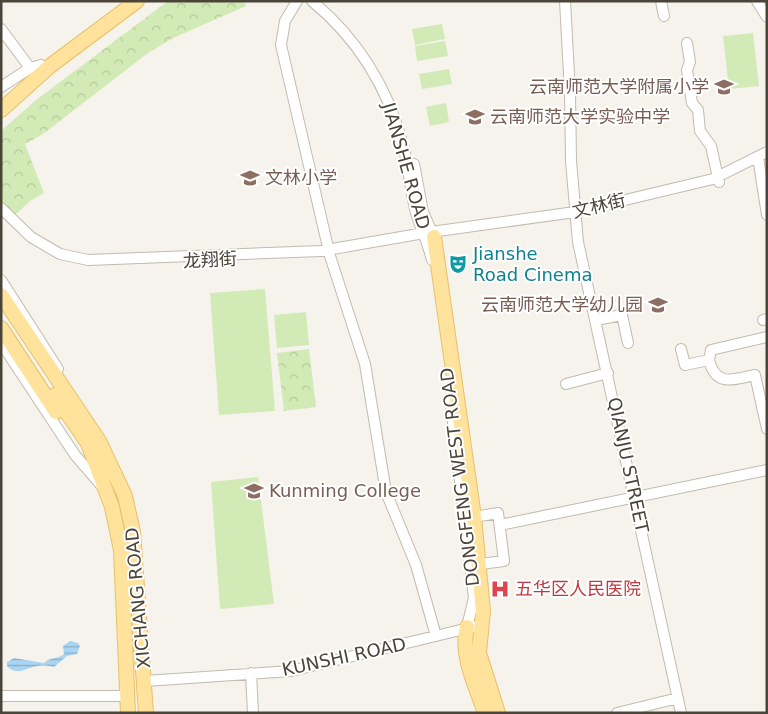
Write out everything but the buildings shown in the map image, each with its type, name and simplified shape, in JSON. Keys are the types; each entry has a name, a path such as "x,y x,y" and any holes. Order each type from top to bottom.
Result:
{"main road":[{"path":"1,110 10,95 35,67 124,1"},
{"path":"10,95 137,1"},
{"name":"DONGFENG WEST ROAD","path":"429,235 483,611 464,639 466,656 485,713"},
{"name":"XICHANG ROAD","path":"1,295 99,441 126,496 133,532 146,681 146,713"},
{"name":"XICHANG ROAD","path":"1,312 89,446 120,486"},
{"name":"XICHANG ROAD","path":"1,328 106,491"},
{"name":"XICHANG ROAD","path":"89,446 114,515 122,550 128,713"},
{"name":"DONGFENG WEST ROAD","path":"474,626 479,653 498,713"}],"street":[{"path":"297,1 285,20 281,45 330,253 365,364 386,492 416,565 436,636"},
{"name":"JIANSHE ROAD","path":"312,1 328,14 356,45 376,76 394,112 404,146 416,213 429,235"},
{"name":"JIANSHE ROAD","path":"323,1 361,41 382,73 400,110 410,144 429,235"},
{"name":"QIANJU STREET","path":"565,1 575,215 578,242 681,713"},
{"path":"662,1 664,16"},
{"path":"757,1 767,17"},
{"path":"1,29 35,67 1,87"},
{"path":"687,43 690,62 687,70 692,103 698,110 700,131 711,146 718,179"},
{"path":"763,157 767,215"},
{"name":"文林街","path":"429,235 575,215 718,179 763,157"},
{"name":"龙翔街","path":"1,208 31,237 60,254 88,260 330,253"},
{"name":"龙翔街","path":"1,216 28,241 60,260 89,265 330,253 429,235"},
{"path":"1,280 104,438 120,486"},
{"path":"596,320 622,314 628,343"},
{"path":"767,337 711,350 709,360 715,375 720,379 727,380 755,375 767,429"},
{"path":"1,342 75,454 106,491"},
{"path":"681,349 684,365 709,360"},
{"path":"566,384 608,374"},
{"path":"500,525 767,470"},
{"path":"470,517 498,513 504,560 475,564"},
{"name":"KUNSHI ROAD","path":"146,681 292,671 474,626"},
{"path":"251,673 253,713"},
{"path":"1,696 128,696"},
{"path":"617,713 678,698"}],"green space":[{"path":"168,1 244,1 246,6 173,38 148,53 43,134 25,144 44,193 30,201 13,217 1,205 1,131 36,100"},
{"path":"442,24 445,39 415,45 412,29"},
{"path":"753,33 759,86 729,89 723,36"},
{"path":"445,41 448,56 417,61 415,46"},
{"path":"449,69 452,84 422,89 419,74"},
{"path":"446,103 449,122 430,126 426,107"},
{"path":"265,289 275,411 219,415 210,293"},
{"path":"306,312 309,345 277,348 274,315"},
{"path":"309,349 316,407 284,411 277,353"},
{"path":"258,477 274,604 220,609 211,482"}],"water":[{"path":"70,641 78,643 80,646 77,654 67,656 54,667 40,666 15,671 7,666 7,662 14,658 44,663 64,654 63,646"}],"place":[{"name":"云南师范大学附属小学","path":"724,87"},
{"name":"云南师范大学实验中学","path":"475,117"},
{"name":"文林小学","path":"250,178"},
{"name":"Jianshe Road Cinema","path":"458,264"},
{"name":"云南师范大学幼儿园","path":"658,305"},
{"name":"Kunming College","path":"254,491"},
{"name":"五华区人民医院","path":"500,589"}]}
